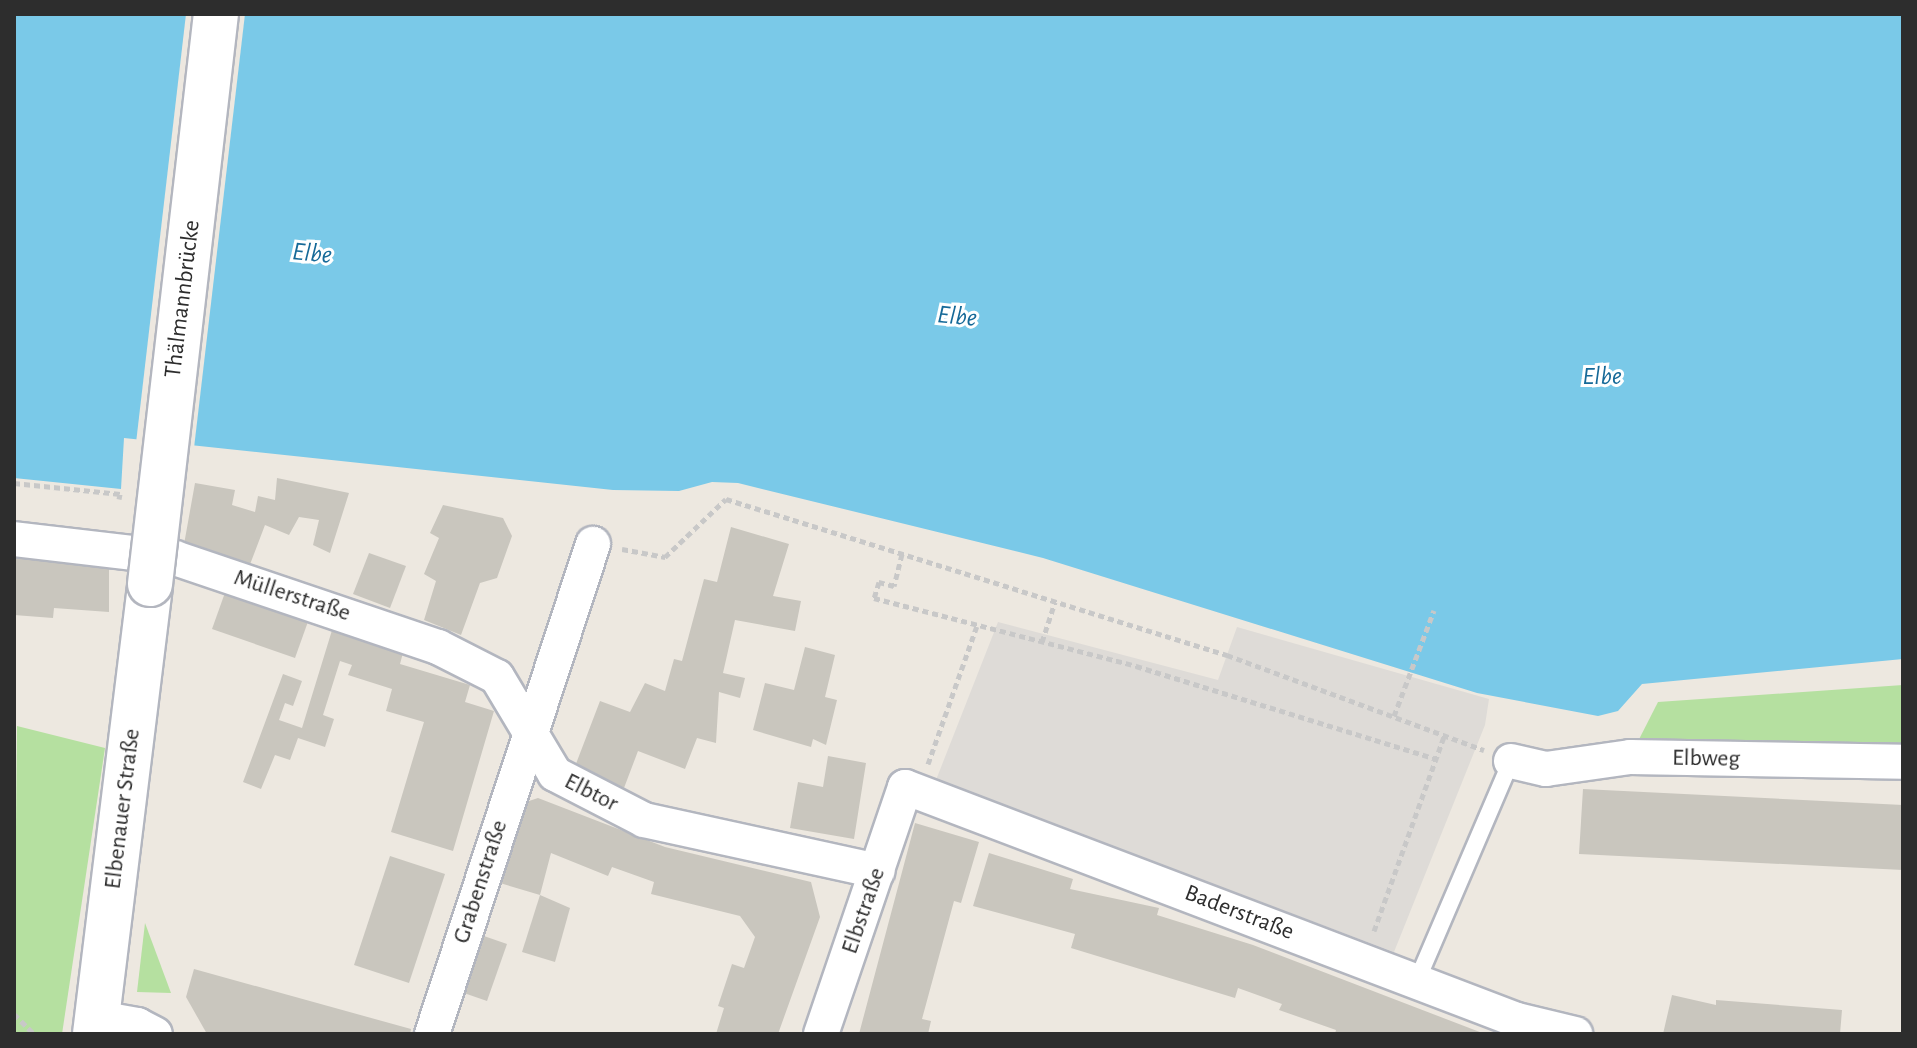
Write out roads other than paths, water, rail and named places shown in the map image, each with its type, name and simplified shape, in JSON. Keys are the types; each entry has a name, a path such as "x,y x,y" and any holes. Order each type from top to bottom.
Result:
{"street":[{"name":"Thälmannbrücke","path":"150,584 216,14"},
{"name":"Müllerstraße","path":"14,539 175,558 438,647 497,677 531,731"},
{"path":"531,731 593,544"},
{"name":"Elbenauer Straße","path":"97,1026 150,584"},
{"name":"Elbtor","path":"531,731 555,774 644,820 878,871"},
{"name":"Grabenstraße","path":"432,1034 531,731"},
{"name":"Elbweg","path":"1511,761 1546,769 1630,757 1903,762"},
{"name":"Baderstraße","path":"912,789 1364,962 1514,1027 1575,1034"},
{"name":"Elbstraße","path":"821,1034 878,871 912,789"},
{"path":"97,1026 137,1025 155,1034"}],"lane":[{"path":"1416,983 1511,761"}],"water":[{"name":"Elbe","path":"14,14 1903,14 1903,659 1642,684 1618,711 1598,716 1477,693 1043,558 738,483 712,482 679,491 613,490 124,438 121,489 14,478"}]}
